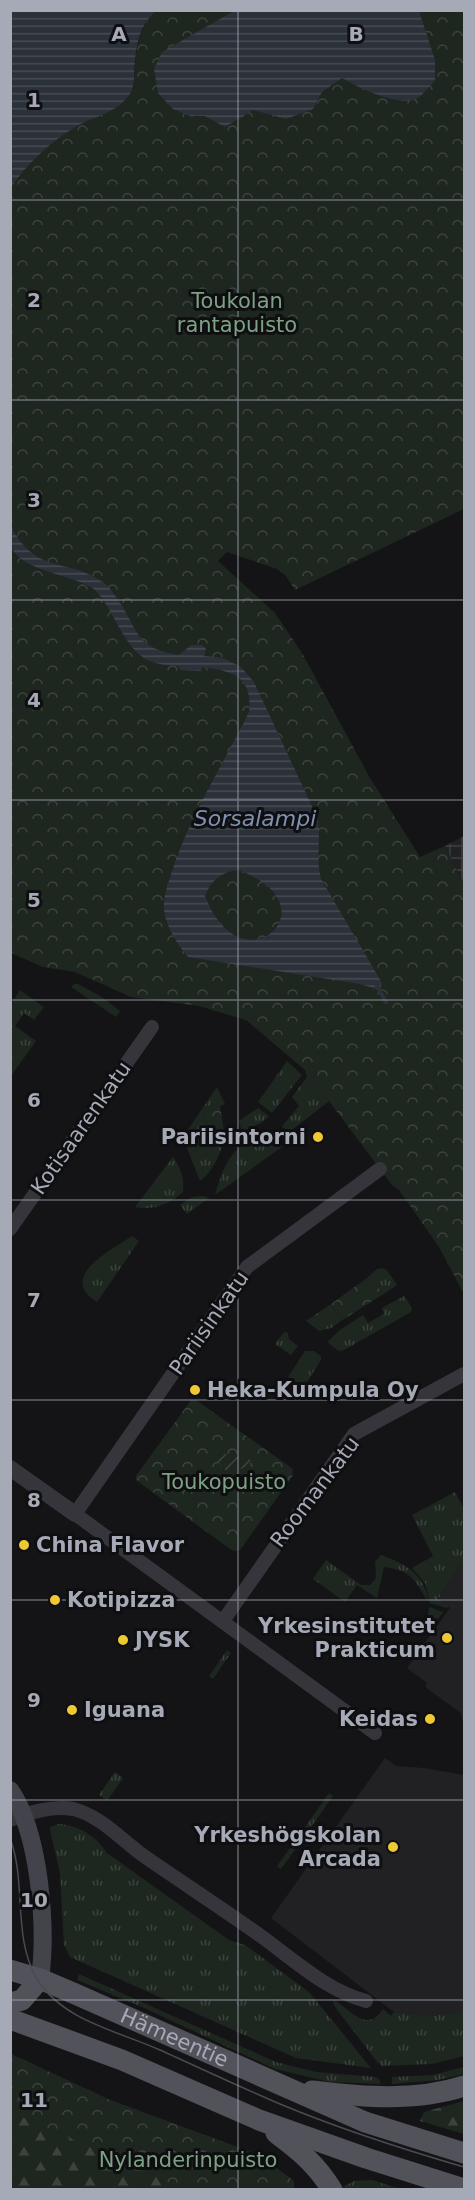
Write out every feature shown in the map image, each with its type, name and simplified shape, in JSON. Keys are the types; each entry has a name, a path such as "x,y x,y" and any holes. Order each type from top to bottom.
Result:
{"main road":[{"path":"10,1790 39,1884 44,1955 40,1979 22,2000 10,2004 20,2017 32,2026"},
{"name":"Hämeentie","path":"10,1970 40,1979 365,2122 465,2153"},
{"name":"Hämeentie","path":"10,2019 122,2060 259,2120 366,2158 465,2189"},
{"path":"291,2088 345,2095 387,2097 428,2094 465,2086"},
{"path":"259,2120 306,2155 321,2172 332,2190"}],"street":[{"name":"Kotisaarenkatu","path":"10,1229 152,1027"},
{"name":"Pariisinkatu","path":"75,1514 247,1267 380,1169"},
{"name":"Roomankatu","path":"223,1622 354,1434 465,1374"},
{"path":"10,1468 375,1733"},
{"path":"17,1818 57,1808 82,1812 114,1832 140,1853 257,1933 336,1991 366,2001"}],"shaded area":[{"path":"464,836 464,884 445,846"},
{"name":"Yrkesinstitutet Prakticum","path":"464,1560 464,1729 461,1713 425,1687 427,1683 407,1668 450,1608 438,1599"},
{"name":"Yrkeshögskolan Arcada","path":"385,1758 396,1766 464,1775 464,2011 433,2016 394,2012 271,1918"}],"green space":[{"name":"Toukolan rantapuisto","path":"156,11 464,11 464,509 295,590 286,576 277,569 227,552 218,561 275,613 302,653 370,778 420,857 445,846 464,885 464,1294 439,1247 399,1190 392,1185 329,1101 307,1077 305,1070 246,1020 199,1006 131,997 75,972 43,967 11,953 10,187 32,161 56,139 101,114 133,89 137,47 144,28"},
{"path":"74,984 102,997 120,1011 116,1017 71,987"},
{"path":"20,990 44,1007 34,1020 24,1013 15,1026 36,1041 11,1076 11,1004"},
{"path":"287,1061 302,1075 272,1113 258,1102"},
{"path":"307,1077 329,1101 288,1133 282,1126 299,1106 292,1097"},
{"path":"217,1087 225,1104 204,1113 206,1123 197,1135 181,1140"},
{"path":"220,1106 225,1137 189,1153 184,1139 196,1135 195,1127 206,1123 204,1113"},
{"path":"258,1108 269,1116 261,1123 242,1132 239,1121"},
{"path":"266,1134 277,1138 283,1146 215,1195 231,1156 245,1143"},
{"path":"225,1137 216,1161 200,1181 189,1153"},
{"path":"173,1157 181,1173 183,1192 161,1206 135,1207"},
{"path":"192,1197 209,1198 187,1214 180,1205"},
{"path":"132,1236 139,1241 97,1302 86,1293 82,1283 85,1274 91,1265"},
{"path":"377,1269 387,1270 397,1285 382,1295 378,1287 367,1278"},
{"path":"367,1278 378,1287 382,1295 341,1321 331,1304"},
{"path":"404,1296 412,1308 411,1312 344,1350 339,1351 327,1342 340,1330 363,1315 368,1323 384,1314 382,1308"},
{"path":"331,1304 341,1321 331,1328 319,1331 306,1321"},
{"path":"284,1332 288,1333 289,1339 298,1346 291,1355 275,1344"},
{"path":"305,1351 314,1351 321,1356 321,1360 304,1387 288,1377"},
{"name":"Toukopuisto","path":"191,1400 196,1400 293,1469 292,1477 240,1550 230,1549 136,1480 136,1476"},
{"path":"214,1452 250,1459 250,1468 225,1470 212,1455"},
{"path":"246,1475 247,1480 225,1497 221,1484"},
{"path":"455,1492 464,1509 464,1560 438,1599 448,1606 447,1608 430,1603 425,1583 412,1568 433,1556 412,1515"},
{"path":"381,1555 412,1571 423,1584 429,1602 412,1578 402,1571 384,1567 377,1598 357,1585 345,1602 313,1579 326,1560 361,1585 370,1585 376,1578 375,1562"},
{"path":"429,1607 443,1612 428,1633 426,1632"},
{"path":"227,1650 231,1653 213,1679 209,1676"},
{"path":"115,1772 123,1778 107,1801 99,1795"},
{"path":"329,1793 333,1796 309,1830 305,1827"},
{"path":"59,1824 87,1833 107,1853 229,1940 245,1945 309,1992 371,2068 296,2058 70,1957 64,1945 60,1873 50,1830 50,1827"},
{"path":"301,1833 305,1836 281,1869 277,1866"},
{"path":"79,1974 276,2062 316,2072 376,2077 380,2080 380,2084 330,2082 275,2069 142,2007 77,1980"},
{"path":"334,2000 365,2020 371,2020 383,2009 391,2016 394,2012 433,2016 464,2011 464,2056 432,2064 382,2066 338,2011 333,2003"},
{"name":"Nylanderinpuisto","path":"11,2054 110,2100 259,2155 294,2181 294,2190 11,2190"},
{"name":"Nylanderinpuisto","path":"11,2054 110,2100 259,2155 294,2181 294,2189 183,2189 11,2112"},
{"path":"464,2067 464,2074 438,2080 392,2084 392,2077 433,2075"},
{"path":"464,2101 464,2134 420,2121 424,2112"},
{"path":"372,2180 400,2189 341,2188 354,2181"}],"water":[{"path":"11,10 156,11 141,32 133,85 126,99 120,105 74,128 56,140 32,162 11,187"},
{"path":"234,11 419,11 435,60 435,81 418,98 391,99 342,78 322,92 313,109 286,119 253,110 225,127 205,116 190,116 173,109 158,93 154,69 162,52"},
{"name":"Sorsalampi","path":"10,524 20,541 30,552 41,559 90,575 106,584 145,642 164,652 179,655 191,645 202,645 206,648 204,656 223,658 241,667 254,682 317,817 321,879 382,983 380,990 360,984 188,957 176,941 167,923 164,901 186,834 249,712 248,690 238,678 223,671 202,667 201,671 181,670 178,666 157,663 141,656 127,640 97,592 78,581 36,567 15,553 10,543","holes":["238,870 266,885 280,902 281,919 272,932 257,939 239,937 221,924 205,896 210,885 217,878 232,871"]}],"waterway":[{"path":"377,986 386,1002"}],"tram line":[{"path":"10,1838 18,1873 22,1928 29,1963 37,1979 61,2005 92,2023 160,2050 303,2113 371,2138 464,2167"}],"place":[{"name":"Pariisintorni","path":"318,1137"},
{"name":"Heka-Kumpula Oy","path":"195,1390"},
{"name":"China Flavor","path":"24,1545"},
{"name":"Kotipizza","path":"55,1600"},
{"name":"Yrkesinstitutet Prakticum","path":"447,1638"},
{"name":"JYSK","path":"123,1640"},
{"name":"Iguana","path":"72,1710"},
{"name":"Keidas","path":"430,1719"},
{"name":"Yrkeshögskolan Arcada","path":"393,1847"}]}
